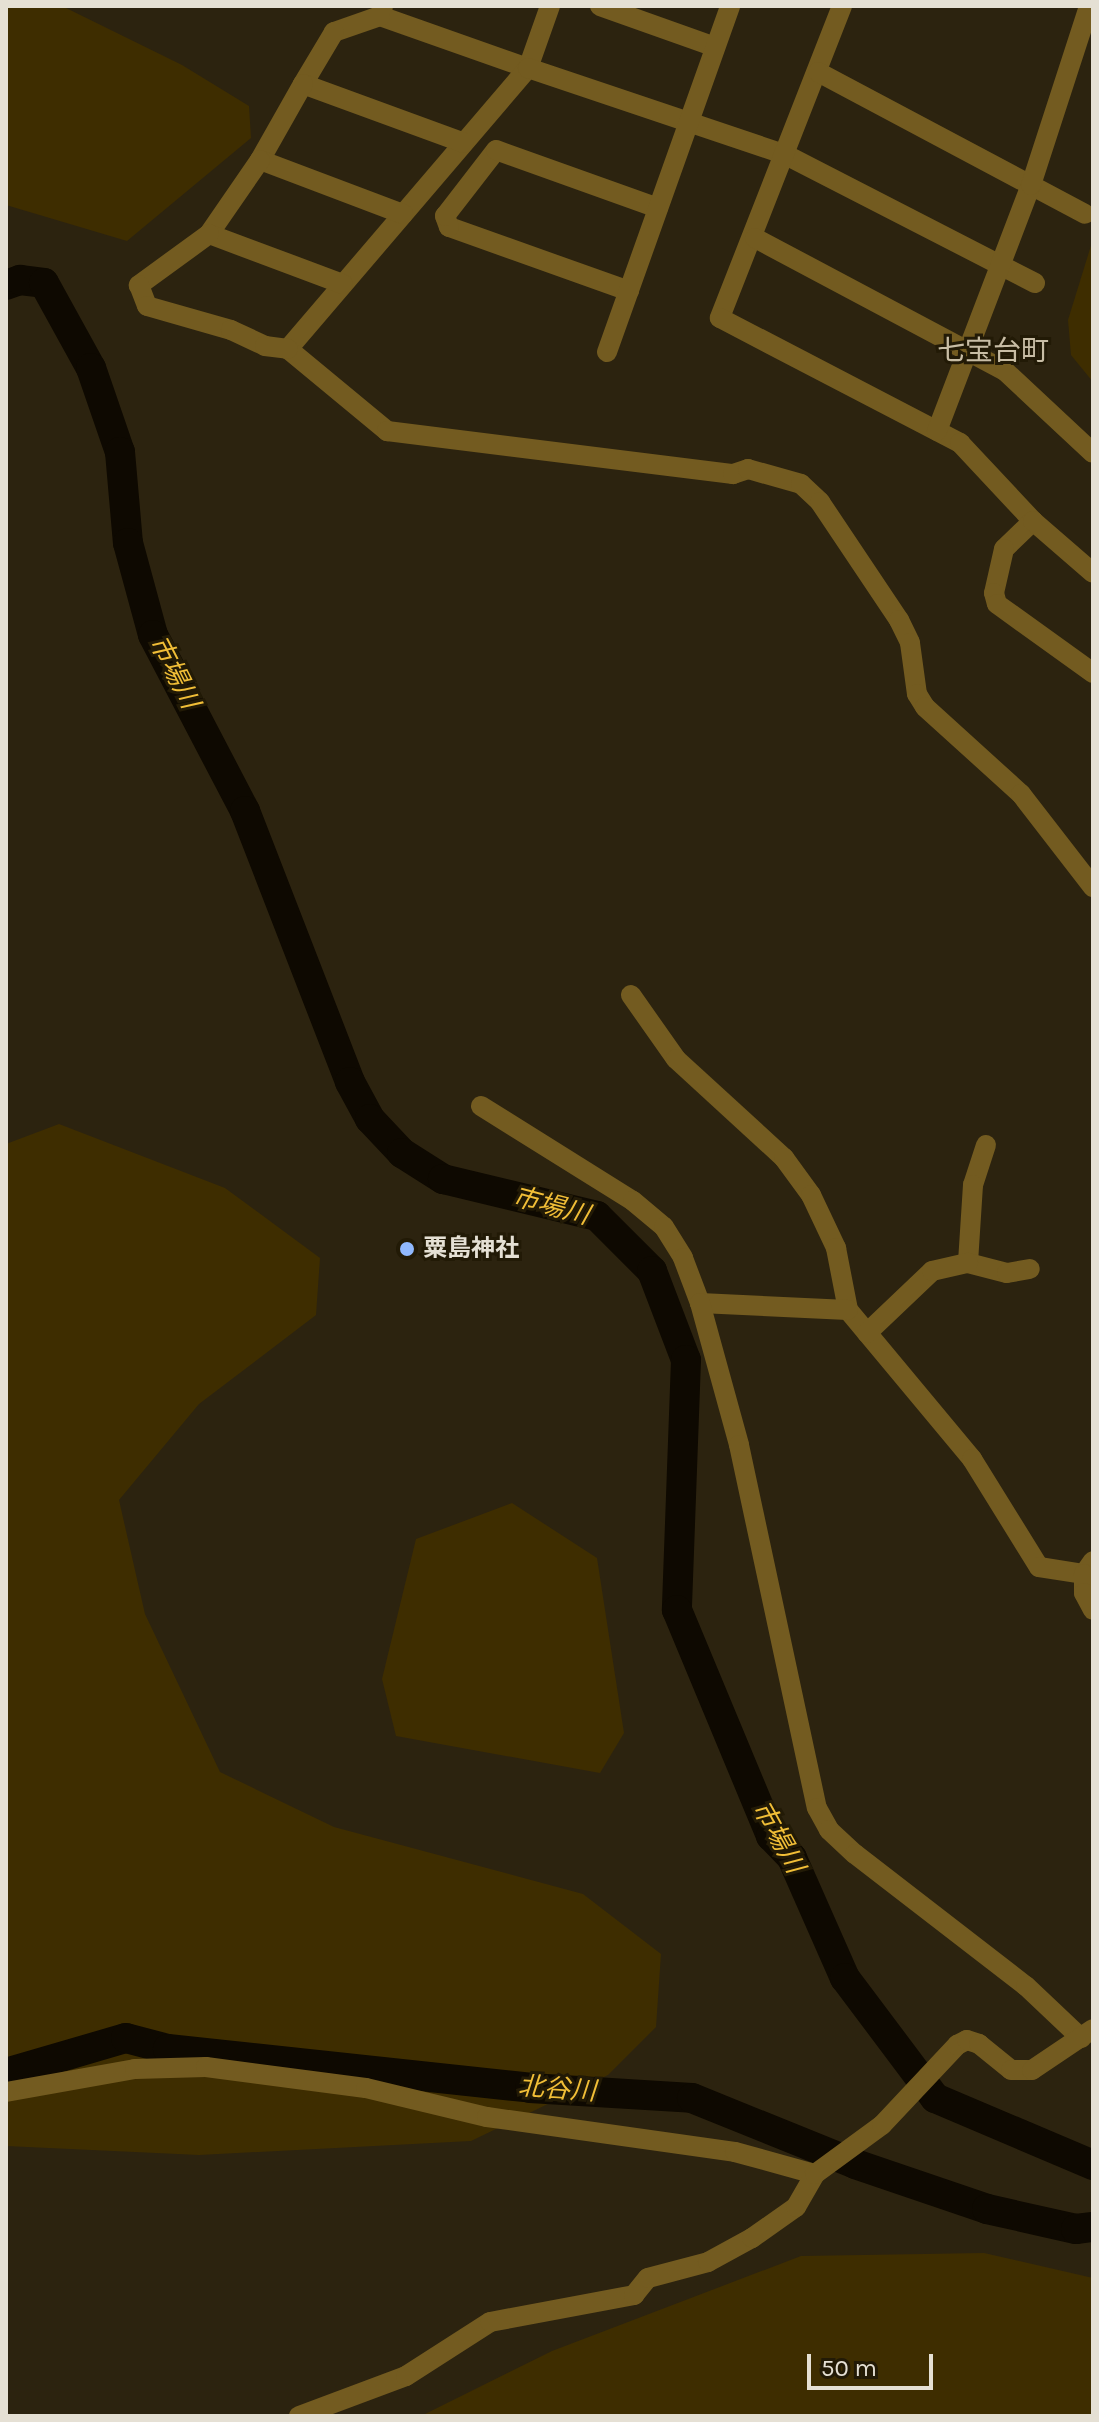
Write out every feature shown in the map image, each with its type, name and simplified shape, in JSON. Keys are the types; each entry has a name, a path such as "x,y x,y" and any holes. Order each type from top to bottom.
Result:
{"street":[{"path":"288,349 528,68 550,6"},
{"path":"600,6 715,47"},
{"path":"607,352 730,6"},
{"path":"842,6 755,238 720,318 960,443 1033,521 1093,573"},
{"path":"937,431 1031,185 1089,6"},
{"path":"1035,283 786,155 528,68 381,11 334,32 260,160 209,234 139,285 147,306 231,330 265,346 288,349 387,431 733,474 748,469 801,484 820,502 899,620 910,643 917,694 925,707 1021,794 1093,887"},
{"path":"818,72 1085,214"},
{"path":"303,84 464,143"},
{"path":"629,291 449,227 445,216 496,150 658,208"},
{"path":"260,160 403,214"},
{"path":"209,234 343,284"},
{"path":"755,238 1005,371 1093,453"},
{"path":"1033,521 1004,549 994,593 997,604 1093,673"},
{"path":"631,995 676,1059 784,1158 811,1195 836,1248 848,1310 972,1459 1039,1567 1089,1568 1084,1593 1093,1610"},
{"path":"299,2416 406,2376 490,2322 545,2308 600,2305 634,2295 648,2278 708,2262 796,2207 818,2172 912,2094 957,2045 967,2040 979,2044 1011,2070 1032,2070 1087,2033 855,1854 829,1830 817,1808 739,1445 700,1303 683,1258 664,1227 633,1201 481,1106"},
{"path":"968,1263 973,1185 986,1145"},
{"path":"867,1333 932,1271 968,1263 1007,1273 1030,1269"},
{"path":"700,1303 848,1310"},
{"path":"6,2092 135,2069 206,2067 366,2088 487,2117 735,2152 818,2172"}],"shaded area":[{"path":"6,6 62,6 182,65 249,106 251,138 127,241 6,205"},
{"path":"1093,239 1093,382 1071,355 1068,320"},
{"path":"59,1124 225,1188 320,1258 316,1315 199,1404 119,1500 145,1614 220,1772 334,1827 583,1894 661,1954 656,2027 608,2075 471,2141 199,2155 6,2146 6,1144"},
{"path":"512,1503 597,1558 624,1733 600,1773 396,1736 382,1679 416,1539"},
{"path":"984,2253 1093,2278 1093,2416 421,2416 552,2351 801,2256"}],"waterway":[{"name":"市場川","path":"6,285 20,280 44,283 91,368 120,452 128,543 153,635 245,811 350,1082 370,1119 402,1153 443,1179 597,1216 652,1271 686,1360 677,1610 771,1836 792,1858 845,1978 935,2098 1093,2165"},
{"name":"北谷川","path":"6,2073 126,2038 168,2049 530,2088 692,2098 855,2164 987,2209 1076,2229 1093,2227"}],"place":[{"name":"粟島神社","path":"407,1249"}],"district":[{"name":"七宝台町","path":"993,351"}]}
